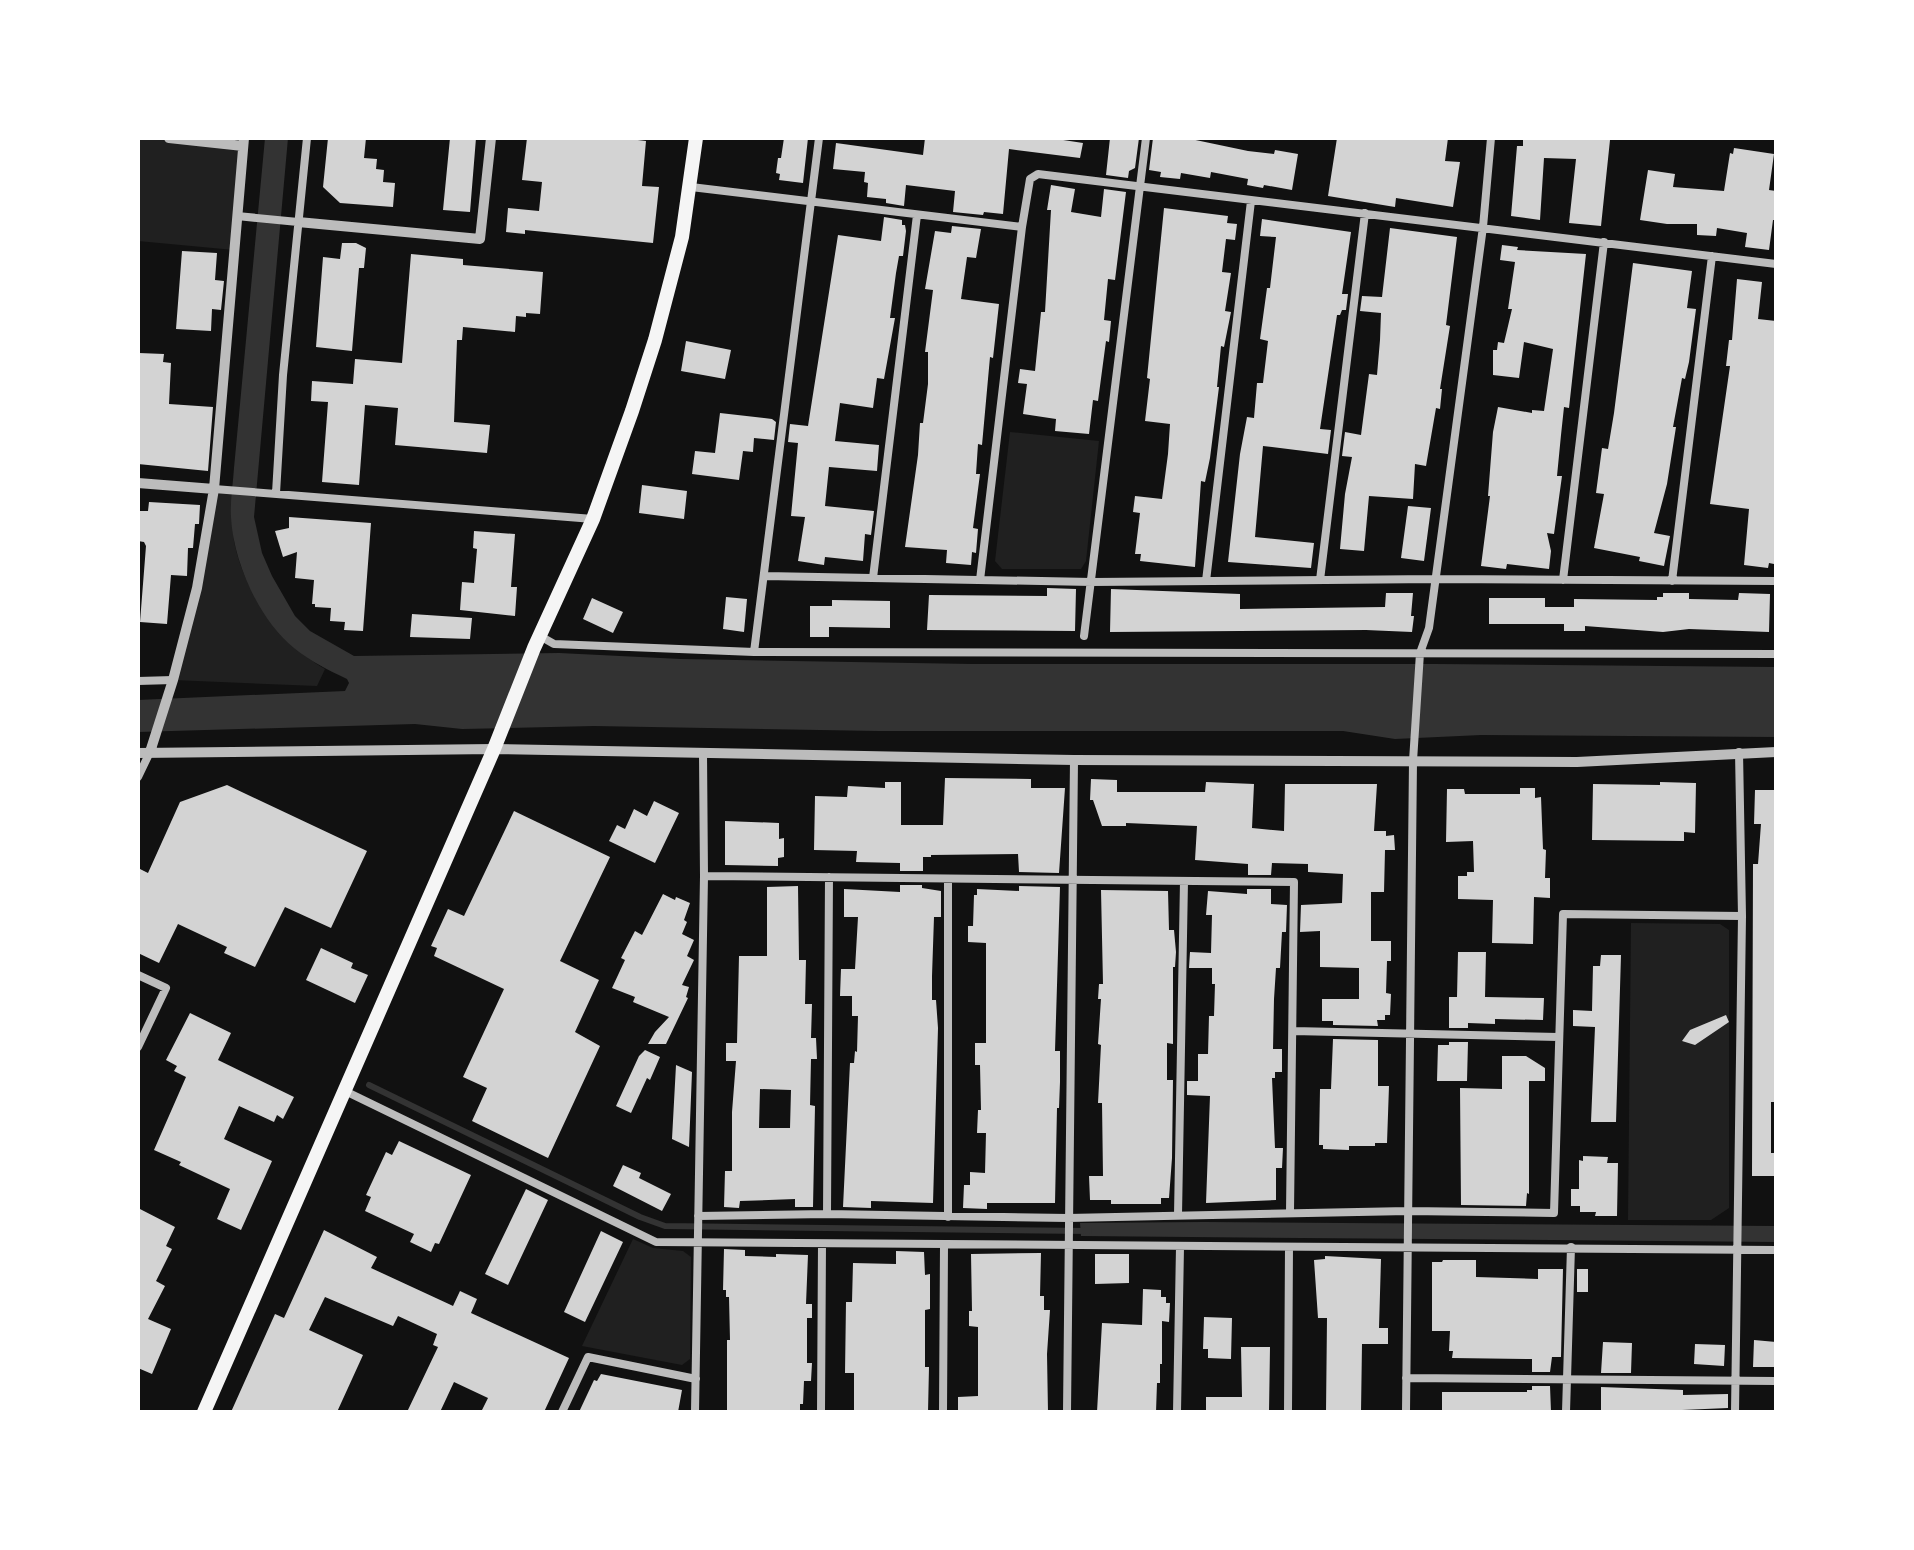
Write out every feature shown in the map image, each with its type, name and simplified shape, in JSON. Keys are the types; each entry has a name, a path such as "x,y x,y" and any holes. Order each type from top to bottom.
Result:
{"highway":[{"path":"204,1412 593,519 655,340 682,237 696,138"}],"street":[{"path":"138,777 150,752 173,680 197,588 214,489 244,142 169,138"},
{"path":"276,493 283,375 307,138"},
{"path":"237,216 480,239 491,138"},
{"path":"754,652 819,138"},
{"path":"1084,636 1146,138"},
{"path":"1406,1412 1413,761 1420,653 1429,628 1436,579 1483,227 1491,138"},
{"path":"980,580 1022,227 1030,179 1038,174 1776,264"},
{"path":"691,187 1022,227"},
{"path":"1206,581 1251,201"},
{"path":"1320,580 1365,213"},
{"path":"873,578 917,215"},
{"path":"1563,580 1604,242"},
{"path":"1672,581 1712,256"},
{"path":"138,483 593,519"},
{"path":"765,576 1092,582 1436,579 1776,581"},
{"path":"537,642 754,652 1776,654"},
{"path":"138,681 173,680"},
{"path":"138,753 494,749 1074,760 1577,762 1776,752"},
{"path":"1735,1412 1742,916 1739,752"},
{"path":"695,1412 704,876 703,753"},
{"path":"1067,1412 1074,760"},
{"path":"704,876 1294,882 1290,1212"},
{"path":"827,1214 829,877"},
{"path":"948,879 948,1217"},
{"path":"1178,1215 1184,881"},
{"path":"698,1216 827,1214 1068,1218 1290,1212 1554,1213 1563,914 1742,916"},
{"path":"138,975 166,988 138,1047"},
{"path":"1293,1031 1558,1037"},
{"path":"345,1091 656,1242 1776,1250"},
{"path":"821,1412 822,1244"},
{"path":"943,1412 944,1246"},
{"path":"1177,1412 1180,1247"},
{"path":"1288,1412 1289,1247"},
{"path":"1566,1412 1571,1247"},
{"path":"562,1412 588,1357 696,1379"},
{"path":"1406,1378 1776,1381"}],"shaded area":[{"path":"138,138 243,146 234,250 138,241"},
{"path":"265,138 288,138 254,517 262,553 295,616 310,631 354,656 559,653 681,659 972,664 1776,667 1776,737 1481,735 1395,739 1343,731 878,731 594,726 462,729 415,724 138,732 138,700 345,691 349,683 300,653 270,622 250,588 233,534 231,499"},
{"path":"1010,432 1099,441 1086,561 1081,569 1002,569 995,561"},
{"path":"214,489 233,490 234,539 248,583 280,632 325,669 317,686 173,680"},
{"path":"1631,923 1720,924 1729,930 1729,1208 1711,1220 1628,1220"},
{"path":"1080,1223 1776,1226 1776,1242 1081,1236"},
{"path":"633,1239 653,1248 683,1251 691,1257 690,1359 682,1365 582,1346"}],"building":[{"path":"328,138 366,138 364,158 377,159 376,169 384,170 383,182 395,183 393,207 340,203 323,187"},
{"path":"450,138 476,138 470,212 443,210"},
{"path":"527,138 646,141 642,186 659,187 653,243 525,230 525,234 506,232 508,208 539,211 542,182 522,180"},
{"path":"784,138 808,138 803,183 779,180 780,174 776,173"},
{"path":"925,138 1050,138 1083,143 1080,158 1009,149 1003,214 953,212 955,191 906,185 904,206 886,203 886,199 867,197 865,172 833,169 836,143 923,155"},
{"path":"1110,138 1139,138 1135,168 1129,171 1128,178 1106,175"},
{"path":"1153,138 1186,138 1248,151 1274,154 1275,150 1298,154 1292,190 1247,185 1248,179 1211,172 1210,178 1181,173 1180,179 1160,177 1161,172 1149,170"},
{"path":"1337,138 1448,138 1445,161 1460,162 1453,207 1396,198 1395,207 1328,196"},
{"path":"1523,138 1610,140 1601,226 1569,223 1576,159 1544,158 1540,220 1511,216 1517,146 1523,146"},
{"path":"1734,148 1774,154 1769,190 1776,191 1776,220 1773,220 1769,250 1745,247 1747,233 1717,228 1716,236 1697,235 1697,224 1640,220 1648,170 1675,174 1673,187 1724,191 1730,153 1733,154"},
{"path":"1051,185 1075,189 1071,212 1101,217 1104,189 1126,192 1115,280 1108,279 1104,320 1111,321 1109,342 1106,341 1098,401 1093,400 1089,434 1055,431 1056,419 1023,414 1027,384 1018,383 1020,369 1035,371 1041,312 1045,312 1051,210 1047,210"},
{"path":"1164,208 1228,216 1227,223 1237,224 1235,240 1226,239 1222,272 1231,273 1225,311 1231,312 1224,347 1221,346 1210,458 1205,482 1201,481 1195,567 1140,561 1141,554 1135,554 1140,513 1133,512 1135,496 1162,499 1168,454 1170,424 1145,421"},
{"path":"884,217 902,220 906,231 903,256 899,256 896,273 890,318 895,318 884,379 877,378 873,408 840,403 835,441 879,445 877,471 829,467 825,506 874,511 871,535 865,534 863,561 825,557 824,565 798,561 805,517 791,516 798,443 788,442 790,424 808,426 838,235 881,241"},
{"path":"1262,219 1351,232 1342,294 1348,294 1346,310 1337,315 1320,429 1331,430 1328,454 1263,446 1255,537 1314,543 1311,568 1228,562 1240,454 1247,417 1254,418 1257,383 1263,383 1268,341 1260,339 1276,237 1260,236"},
{"path":"952,226 981,229 976,258 967,257 961,299 999,304 993,358 990,357 982,445 978,444 976,474 980,474 973,528 978,529 976,553 972,552 971,565 946,563 947,550 905,547 920,423 923,423 928,384 928,352 925,352 933,290 925,289 935,231 951,233"},
{"path":"1390,228 1457,237 1440,409 1436,408 1426,466 1415,464 1413,499 1369,496 1364,551 1340,549 1352,457 1342,456 1345,432 1361,435 1369,374 1377,375 1381,313 1360,311 1362,296 1382,297"},
{"path":"342,243 356,243 366,248 364,268 359,268 352,351 316,347 323,257 340,259"},
{"path":"1502,245 1518,247 1517,250 1586,254 1569,408 1564,407 1557,476 1562,476 1554,534 1547,533 1551,551 1549,569 1507,564 1506,569 1481,566 1498,407 1532,413 1532,410 1544,411 1553,349 1524,342 1519,378 1493,375 1493,350 1497,350 1498,342 1504,343 1512,309 1508,309 1515,262 1500,260"},
{"path":"182,251 217,253 215,280 224,281 221,310 212,309 211,331 176,329"},
{"path":"411,254 463,259 463,265 543,272 540,314 516,316 515,332 463,327 462,340 457,340 454,422 490,425 487,453 395,445 398,408 365,405 359,485 322,482 328,402 311,401 312,381 353,384 355,359 402,363"},
{"path":"1633,263 1692,271 1687,308 1696,309 1689,362 1685,379 1682,378 1673,427 1676,427 1667,484 1654,533 1670,536 1664,566 1639,561 1640,557 1594,548 1604,494 1596,493 1602,448 1608,449"},
{"path":"1737,279 1762,282 1758,319 1776,321 1776,549 1774,564 1769,563 1768,568 1744,565 1749,509 1710,504 1730,366 1726,366 1729,340 1732,340"},
{"path":"686,341 731,350 725,379 681,371"},
{"path":"139,353 164,354 163,362 171,363 169,404 213,407 208,471 138,464"},
{"path":"720,413 776,422 774,440 754,438 753,452 743,451 739,480 692,474 695,451 715,453"},
{"path":"642,485 687,491 684,519 639,513"},
{"path":"149,502 200,505 193,548 188,548 187,576 171,575 167,624 140,622 146,546 138,541 138,511 148,511"},
{"path":"1408,506 1431,508 1424,561 1401,558"},
{"path":"289,517 371,523 363,631 344,630 345,622 330,621 331,608 312,604 314,580 295,578 297,552 283,557 275,531 289,528"},
{"path":"474,531 515,534 511,587 517,587 515,616 460,610 462,582 474,583 477,549 473,548"},
{"path":"1047,588 1076,589 1075,631 927,630 929,595 1047,596"},
{"path":"1111,589 1240,594 1240,609 1385,607 1386,593 1413,593 1411,616 1414,616 1412,632 1110,632"},
{"path":"1663,593 1689,593 1689,599 1738,600 1739,593 1770,594 1769,632 1689,629 1663,632 1585,626 1585,631 1564,631 1564,624 1489,624 1489,598 1545,598 1545,607 1574,607 1574,599 1657,600 1657,597 1663,597"},
{"path":"726,597 747,599 744,632 723,629"},
{"path":"592,598 623,612 613,633 583,619"},
{"path":"832,600 890,601 890,628 829,627 829,637 810,637 810,606 832,606"},
{"path":"412,614 472,618 470,639 410,637"},
{"path":"945,778 1031,779 1031,788 1065,788 1059,873 1019,872 1018,854 931,855 923,857 923,871 900,871 900,863 856,862 857,851 814,850 815,796 847,797 848,786 885,788 885,782 901,782 901,825 943,825"},
{"path":"1091,779 1117,780 1117,792 1205,792 1206,782 1254,784 1252,828 1284,831 1285,784 1377,784 1374,831 1386,831 1386,836 1394,835 1395,850 1385,850 1384,892 1371,892 1371,941 1391,941 1386,993 1391,994 1390,1015 1385,1015 1385,1020 1377,1020 1378,1026 1333,1025 1333,1021 1322,1021 1322,999 1359,999 1359,968 1320,967 1320,931 1300,932 1301,905 1342,903 1343,874 1308,872 1308,864 1272,863 1271,875 1248,875 1248,864 1195,860 1197,826 1126,823 1126,826 1102,826 1093,800 1090,800"},
{"path":"1660,782 1696,783 1695,833 1684,832 1684,841 1592,840 1593,784 1660,785"},
{"path":"227,785 367,851 331,928 285,907 255,967 224,953 227,947 178,924 159,963 138,953 138,868 148,873 180,802"},
{"path":"1520,788 1535,788 1535,798 1541,797 1545,878 1550,878 1550,898 1534,897 1533,944 1492,943 1493,900 1458,899 1458,876 1474,872 1473,841 1446,842 1447,789 1464,789 1465,794 1520,794"},
{"path":"1755,790 1776,790 1776,1102 1771,1102 1771,1153 1776,1153 1776,1176 1752,1176 1753,864 1758,864 1761,824 1754,824"},
{"path":"654,801 679,813 655,863 609,841 617,825 625,829 634,809 647,816"},
{"path":"514,811 610,857 560,961 599,980 575,1032 600,1046 548,1158 472,1121 487,1088 463,1077 504,989 434,956 437,948 431,946 448,909 464,916"},
{"path":"725,821 779,823 779,839 784,838 784,857 778,858 778,866 725,865"},
{"path":"900,885 922,885 922,888 941,891 941,917 934,917 932,976 932,1000 936,1000 938,1028 933,1203 871,1201 871,1208 843,1207 850,1063 854,1063 857,1052 858,1016 852,1016 852,996 840,996 841,969 855,969 858,917 844,917 844,889 900,892"},
{"path":"798,886 799,960 806,960 805,1004 812,1004 811,1038 816,1038 817,1059 811,1059 810,1105 815,1106 813,1207 795,1207 795,1199 740,1201 739,1208 724,1207 725,1171 732,1171 736,1061 726,1061 726,1043 737,1043 739,956 767,956 767,887","holes":["760,1089 791,1090 790,1128 759,1128"]},
{"path":"1019,886 1060,887 1055,1051 1060,1051 1060,1082 1055,1203 987,1203 987,1209 963,1208 964,1185 970,1185 970,1172 985,1173 986,1133 977,1133 978,1110 981,1110 980,1065 975,1065 975,1043 986,1043 986,943 968,942 968,926 973,926 977,889 1019,891"},
{"path":"1247,889 1271,889 1271,904 1287,905 1286,932 1282,932 1274,999 1273,1049 1282,1049 1282,1072 1275,1072 1275,1078 1272,1078 1275,1148 1283,1148 1282,1168 1276,1168 1276,1200 1206,1203 1210,1096 1187,1095 1187,1081 1198,1081 1198,1054 1208,1054 1209,1016 1214,1016 1215,984 1212,984 1212,968 1189,968 1190,952 1211,953 1212,915 1206,915 1208,891 1247,894"},
{"path":"1101,890 1168,891 1169,930 1174,930 1176,952 1173,967 1173,1044 1167,1043 1167,1080 1173,1080 1172,1158 1169,1198 1161,1198 1161,1204 1111,1204 1111,1200 1090,1200 1089,1176 1103,1176 1102,1103 1098,1103 1101,999 1098,999 1099,984 1103,984"},
{"path":"663,894 690,903 682,934 694,940 687,956 694,960 682,985 689,987 688,998 666,1044 648,1044 669,1017 633,1002 635,997 612,988 625,960 621,958 635,931 642,935"},
{"path":"321,948 353,963 351,968 368,975 355,1003 306,980"},
{"path":"1458,952 1486,952 1485,997 1544,998 1543,1020 1495,1019 1495,1024 1468,1023 1468,1028 1449,1028 1449,997 1457,997"},
{"path":"1601,955 1621,955 1616,1122 1591,1122 1595,1027 1573,1026 1573,1010 1592,1011 1593,966 1600,966"},
{"path":"190,1013 231,1033 218,1060 294,1097 283,1119 277,1115 274,1122 239,1106 224,1139 272,1161 241,1230 217,1219 230,1189 154,1150 186,1077 174,1071 177,1066 166,1060"},
{"path":"1726,1015 1729,1022 1695,1045 1682,1041 1690,1030"},
{"path":"1333,1039 1378,1040 1378,1086 1389,1086 1387,1143 1349,1146 1349,1150 1323,1149 1323,1145 1319,1145 1320,1089 1331,1089"},
{"path":"1449,1042 1468,1042 1467,1081 1437,1081 1438,1045 1449,1045"},
{"path":"645,1050 660,1057 631,1113 616,1106 639,1056"},
{"path":"1502,1056 1526,1056 1545,1068 1545,1081 1529,1081 1529,1194 1526,1206 1461,1205 1460,1088 1502,1089"},
{"path":"676,1065 692,1072 689,1147 672,1139"},
{"path":"399,1141 471,1175 439,1244 435,1243 431,1252 410,1242 414,1234 365,1211 371,1197 366,1195 386,1152 392,1155"},
{"path":"1583,1156 1608,1157 1607,1163 1618,1163 1617,1216 1595,1216 1596,1212 1580,1212 1580,1206 1571,1206 1571,1189 1579,1189 1579,1160 1583,1161"},
{"path":"623,1165 641,1173 639,1178 671,1194 662,1211 613,1186"},
{"path":"526,1189 548,1200 508,1285 485,1274"},
{"path":"138,1208 175,1227 166,1246 172,1249 156,1281 165,1286 148,1319 171,1329 152,1374 138,1368"},
{"path":"324,1230 377,1257 371,1268 453,1306 460,1291 477,1299 471,1313 569,1358 544,1412 481,1412 488,1398 454,1382 440,1412 407,1412 438,1347 433,1345 437,1334 398,1316 393,1326 325,1297 309,1330 363,1355 337,1412 231,1412 275,1314 284,1318"},
{"path":"601,1231 623,1242 585,1322 564,1312"},
{"path":"724,1249 745,1250 745,1256 808,1255 806,1304 812,1304 812,1318 807,1318 807,1363 812,1363 811,1381 804,1381 800,1412 727,1412 727,1340 730,1340 729,1297 723,1290"},
{"path":"896,1251 924,1252 925,1275 930,1274 930,1309 925,1310 928,1412 854,1412 854,1373 845,1373 846,1302 852,1302 853,1263 896,1264"},
{"path":"1041,1253 1040,1296 1044,1296 1044,1310 1050,1310 1048,1412 958,1412 958,1397 978,1396 978,1327 969,1326 969,1311 972,1311 971,1254"},
{"path":"1095,1254 1129,1254 1129,1283 1095,1284"},
{"path":"1325,1256 1381,1259 1379,1328 1388,1328 1388,1344 1362,1344 1361,1412 1326,1412 1327,1318 1318,1318 1314,1260 1325,1259"},
{"path":"1476,1260 1476,1277 1538,1279 1538,1269 1563,1269 1561,1357 1552,1357 1550,1372 1532,1372 1532,1359 1452,1358 1453,1351 1449,1351 1450,1331 1432,1331 1432,1262"},
{"path":"1577,1269 1588,1269 1588,1292 1577,1292"},
{"path":"1143,1289 1161,1290 1161,1297 1166,1297 1166,1303 1170,1303 1169,1322 1162,1321 1162,1364 1160,1383 1157,1383 1156,1412 1097,1412 1102,1323 1142,1325"},
{"path":"1204,1317 1232,1318 1231,1359 1208,1358 1208,1349 1203,1349"},
{"path":"1754,1340 1776,1342 1776,1367 1753,1367"},
{"path":"1603,1342 1632,1343 1631,1373 1601,1373"},
{"path":"1695,1344 1725,1345 1724,1366 1694,1364"},
{"path":"1241,1347 1270,1347 1269,1412 1206,1412 1206,1397 1242,1397"},
{"path":"601,1374 682,1390 678,1412 579,1412 594,1380 597,1381"},
{"path":"1532,1386 1550,1386 1551,1412 1442,1412 1442,1392 1527,1392 1532,1390"},
{"path":"1601,1387 1683,1390 1683,1395 1728,1394 1728,1408 1682,1412 1601,1412"}],"waterway":[{"path":"369,1085 640,1217 665,1226 1089,1231"}]}
